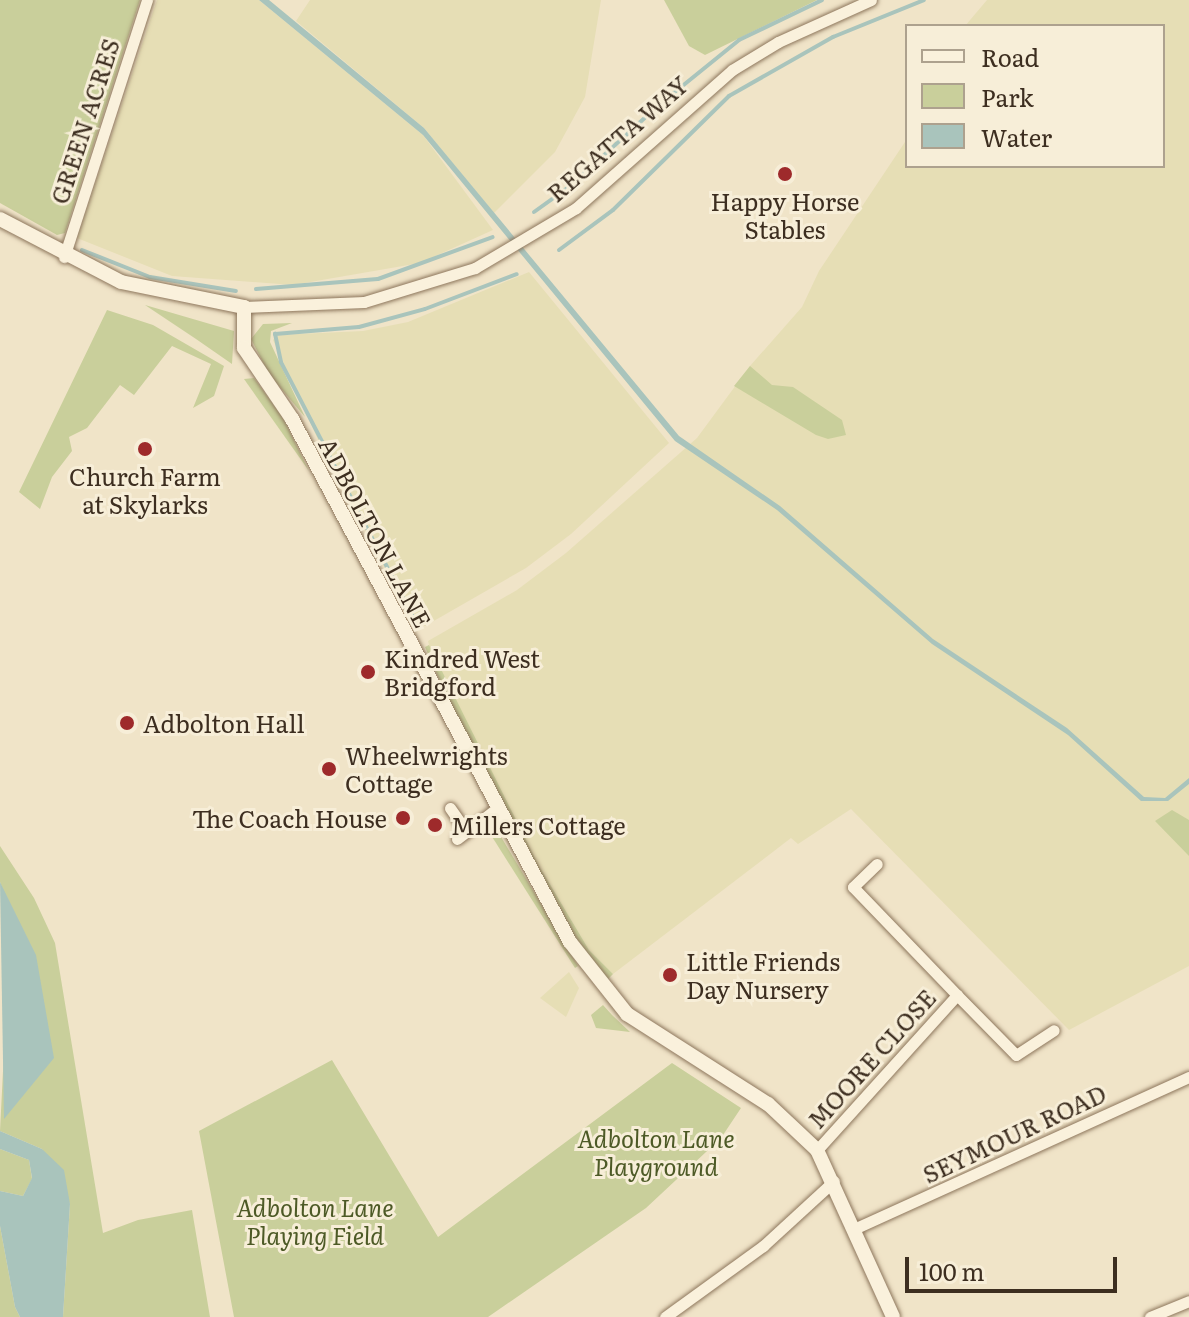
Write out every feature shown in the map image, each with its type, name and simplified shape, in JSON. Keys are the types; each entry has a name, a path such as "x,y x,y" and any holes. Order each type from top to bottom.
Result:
{"street":[{"name":"GREEN ACRES","path":"64,257 147,0"},
{"name":"REGATTA WAY","path":"244,307 324,307 400,295 510,250 576,208 732,70 778,42 871,0"},
{"path":"0,219 64,257 148,290 244,307"},
{"name":"ADBOLTON LANE","path":"244,307 244,348 292,419 496,809 570,942 606,993 657,1036 768,1104 817,1150 856,1228 893,1317"},
{"path":"450,808 462,836 496,809"},
{"name":"MOORE CLOSE","path":"877,864 853,887 1016,1055 1054,1030"},
{"name":"MOORE CLOSE","path":"817,1150 957,995"},
{"name":"SEYMOUR ROAD","path":"856,1228 1189,1077"},
{"path":"665,1317 763,1246 834,1181"},
{"path":"1150,1317 1189,1301"}],"shaded area":[{"path":"157,0 259,0 423,135 493,230 420,263 293,285 172,276 77,238"},
{"path":"310,0 601,0 585,97 555,152 494,213 424,128 296,21"},
{"path":"987,0 1189,0 1189,966 1069,1030 851,809 798,844 791,838 613,974 589,950 538,864 432,657 428,641 517,590 566,553 697,438 750,366 802,307 819,271 905,142 905,168 1165,168 1165,24 967,24"},
{"path":"529,272 669,443 571,534 526,568 425,626 411,618 324,453 273,340 277,335 363,331 408,322"},
{"path":"569,972 579,988 566,1017 540,998"}],"green space":[{"path":"0,0 140,0 65,233 57,235 0,203"},
{"path":"664,0 817,0 705,55 689,46"},
{"path":"145,305 234,331 232,364 196,339"},
{"path":"107,310 153,325 224,366 214,396 193,408 211,364 172,346 134,395 120,385 87,428 69,437 72,451 52,477 40,509 19,492"},
{"path":"292,323 271,331 270,342 305,417 269,374 251,339 263,324"},
{"path":"750,366 772,385 793,387 842,420 846,435 828,439 816,435 734,386"},
{"path":"254,378 283,418 309,471 244,379"},
{"path":"429,645 538,864 589,950 613,974 607,980 570,931 455,715 425,647"},
{"path":"1172,810 1189,820 1189,856 1155,821"},
{"path":"491,820 578,966 575,968 484,824"},
{"path":"0,846 34,898 55,943 103,1233 138,1220 192,1210 210,1317 63,1317 70,1204 42,1149 0,1131 11,911 0,882"},
{"path":"603,1005 630,1032 596,1028 591,1015"},
{"name":"Adbolton Lane Playing Field","path":"332,1060 438,1237 672,1063 741,1108 721,1138 646,1208 488,1317 234,1317 199,1131"},
{"path":"0,1149 29,1160 32,1179 23,1196 0,1191"},
{"path":"0,1226 15,1307 20,1317 0,1317"}],"water":[{"path":"259,0 269,0 424,128 679,436 780,506 933,639 1067,728 1144,797 1165,798 1189,778 1189,784 1168,801 1141,801 1068,735 932,644 777,510 675,441 423,135"},
{"path":"0,882 36,955 54,1058 4,1119"},
{"path":"0,1131 42,1149 64,1170 70,1204 63,1317 20,1317 15,1307 0,1226 0,1191 23,1196 32,1178 29,1160 0,1149"}],"waterway":[{"path":"665,100 739,40 822,0"},
{"path":"559,250 613,210 729,96 833,37 924,0"},
{"path":"534,212 570,186 648,115"},
{"path":"256,289 378,279 493,237"},
{"path":"82,250 150,277 236,291"},
{"path":"413,617 281,362 275,334 359,327 425,309 517,274"}],"place":[{"name":"Happy Horse Stables","path":"785,174"},
{"name":"Church Farm at Skylarks","path":"145,449"},
{"name":"Kindred West Bridgford","path":"368,672"},
{"name":"Adbolton Hall","path":"127,723"},
{"name":"Wheelwrights Cottage","path":"329,769"},
{"name":"The Coach House","path":"403,818"},
{"name":"Millers Cottage","path":"435,825"},
{"name":"Little Friends Day Nursery","path":"670,975"}],"park label":[{"name":"Adbolton Lane Playground","path":"656,1152"}]}
